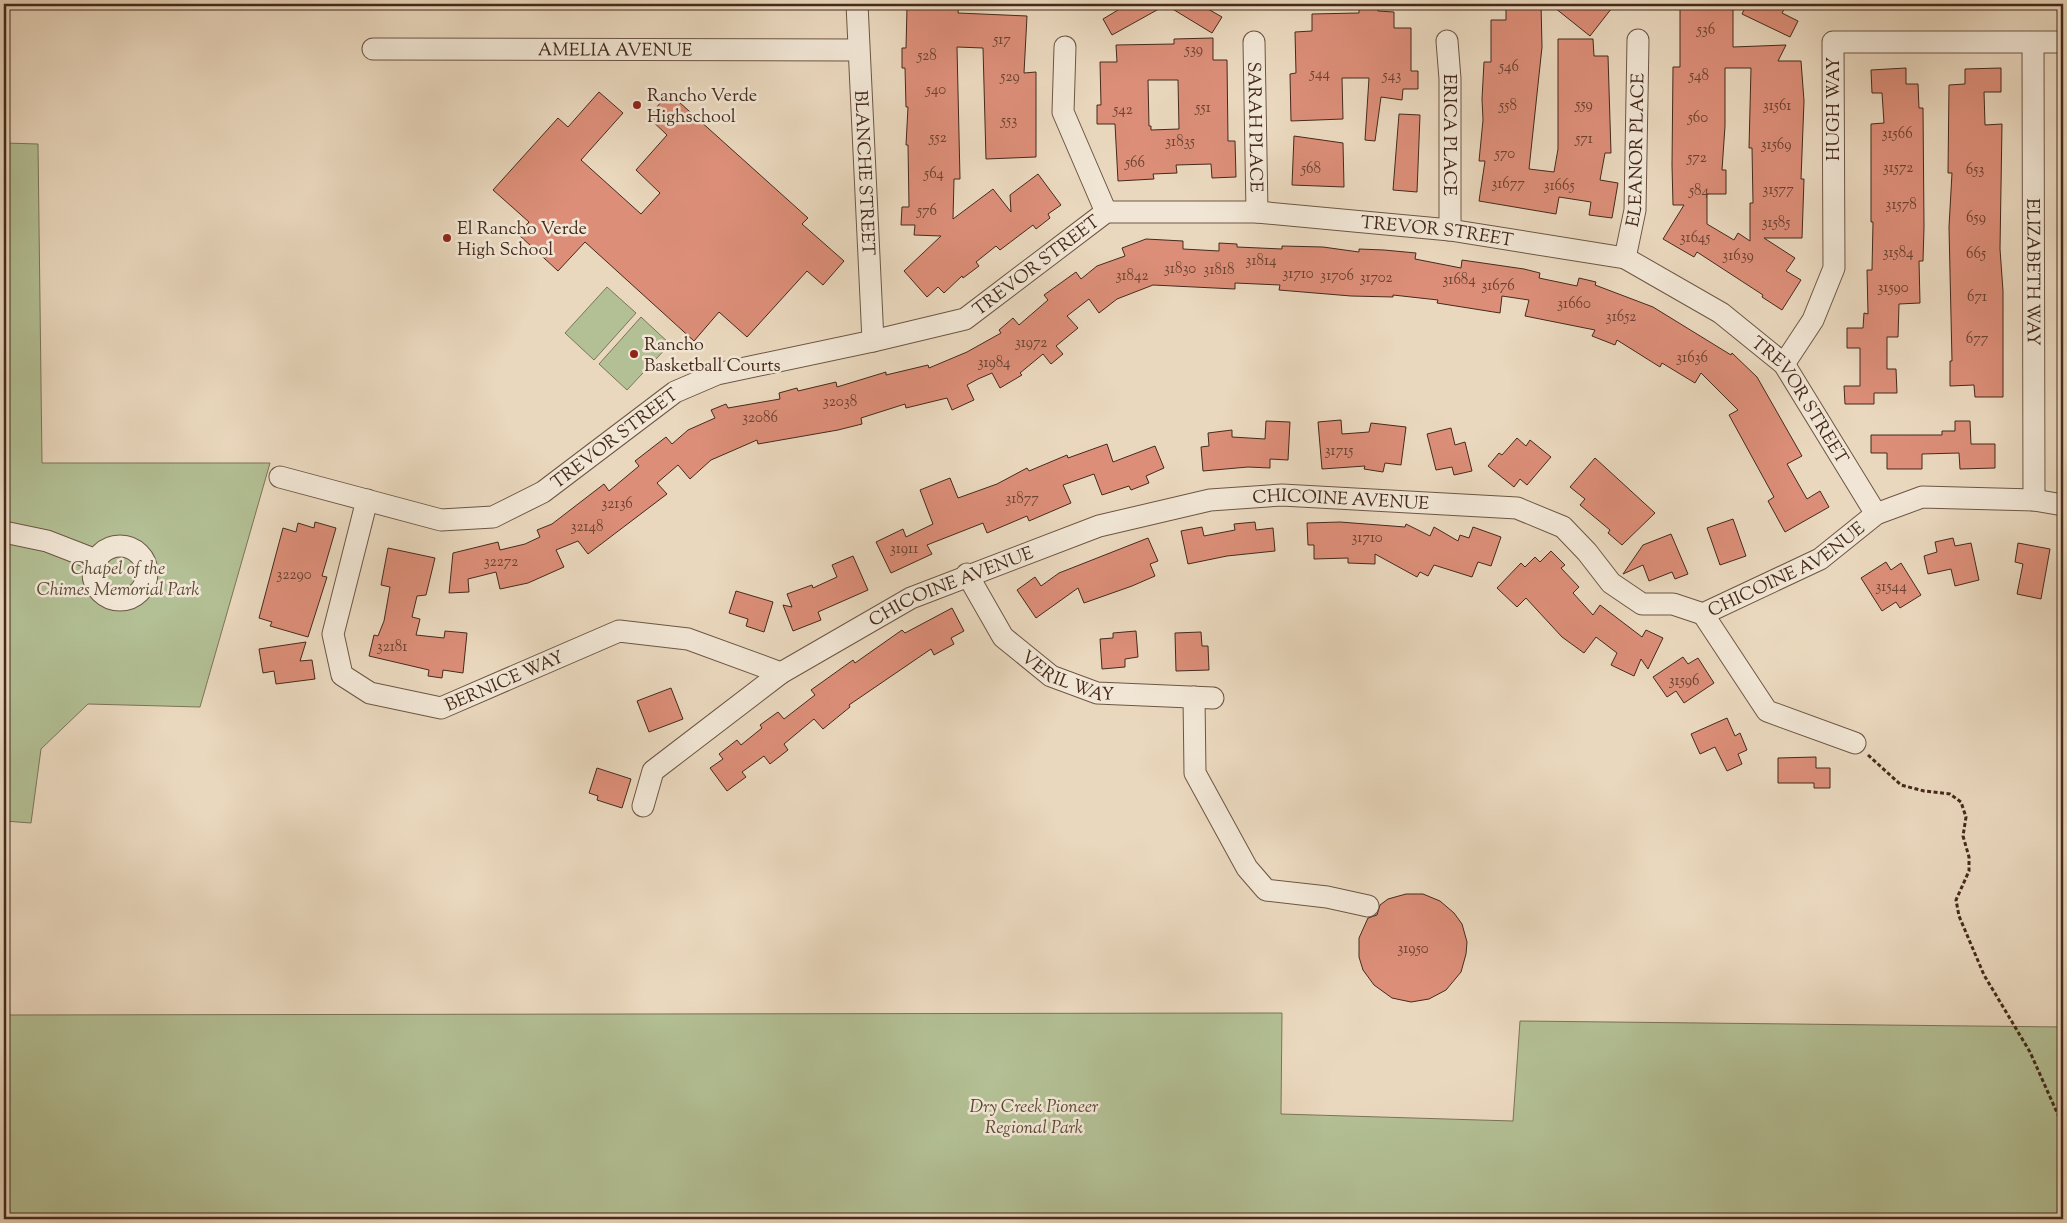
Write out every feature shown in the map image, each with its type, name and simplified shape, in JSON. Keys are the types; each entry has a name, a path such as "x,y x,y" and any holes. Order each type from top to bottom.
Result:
{"street":[{"name":"BLANCHE STREET","path":"857,4 873,341"},
{"name":"ELEANOR PLACE","path":"1625,258 1635,210 1638,40"},
{"name":"ERICA PLACE","path":"1447,41 1450,79 1450,230"},
{"name":"SARAH PLACE","path":"1254,42 1257,212"},
{"name":"HUGH WAY","path":"1784,364 1812,320 1834,268 1833,42 2063,42"},
{"name":"ELIZABETH WAY","path":"2032,42 2034,500"},
{"path":"1065,47 1063,112 1106,212"},
{"name":"AMELIA AVENUE","path":"373,49 858,50"},
{"name":"TREVOR STREET","path":"280,477 440,520 493,518 543,492 675,392 717,374 873,341 965,319 1106,212 1257,212 1450,230 1625,258 1721,313 1784,364 1876,514"},
{"name":"CHICOINE AVENUE","path":"643,806 653,771 781,673 911,598 967,574 1099,526 1210,500 1292,495 1517,508 1563,528 1587,552 1611,583 1642,604 1673,604 1703,614 1820,559 1876,514 1922,497 2034,500 2063,505"},
{"name":"BERNICE WAY","path":"367,500 334,634 342,675 370,692 441,708 620,631 688,640 781,673"},
{"path":"4,532 47,541 96,560"},
{"name":"VERIL WAY","path":"967,574 1003,637 1051,676 1097,693 1203,697 1195,773 1247,868 1266,890 1326,897 1368,906"},
{"path":"1703,614 1767,711 1855,743"}],"path":[{"path":"1855,743 1901,785 1924,791 1950,794 1961,802 1966,817 1964,836 1969,857 1969,871 1956,900 1959,916 1984,975 2030,1052 2063,1126"}],"green space":[{"name":"Chapel of the Chimes Memorial Park","path":"4,143 38,144 42,463 270,463 200,707 88,704 41,749 31,823 4,821"},
{"name":"Rancho Basketball Courts","path":"607,287 636,313 594,360 565,333"},
{"name":"Rancho Basketball Courts","path":"641,317 670,344 627,390 599,364"},
{"name":"Dry Creek Pioneer Regional Park","path":"1282,1013 1281,1114 1513,1121 1520,1021 2063,1027 2063,1219 4,1219 4,1015"}],"building":[{"path":"922,4 959,4 958,13 1027,16 1024,73 1036,72 1036,157 986,159 983,48 957,47 960,179 954,179 953,219 993,189 1011,212 1010,195 1038,174 1061,205 1048,214 1050,218 1036,229 1033,225 1000,250 996,246 976,262 979,266 963,278 962,276 944,293 938,287 927,297 904,271 941,236 914,235 915,225 901,225 902,207 909,207 908,145 906,145 908,107 906,107 905,68 902,68 902,48 906,48 907,7 921,7"},
{"path":"1114,4 1211,4 1208,9 1222,17 1212,33 1166,5 1112,35 1103,19 1118,10"},
{"path":"1359,4 1378,4 1378,11 1394,12 1394,28 1411,28 1411,71 1418,71 1418,89 1403,89 1402,100 1381,97 1375,141 1365,140 1369,78 1342,78 1343,119 1291,121 1290,74 1296,73 1295,32 1312,31 1312,14 1359,13"},
{"path":"1506,4 1541,4 1542,47 1529,169 1554,172 1558,149 1558,39 1593,39 1594,56 1608,56 1611,153 1605,153 1600,180 1618,183 1612,218 1589,215 1591,202 1559,197 1556,214 1479,201 1485,161 1479,161 1483,120 1484,62 1491,62 1491,20 1506,20"},
{"path":"1550,4 1615,4 1590,36"},
{"path":"1747,4 1787,4 1782,13 1798,21 1790,37 1742,14"},
{"path":"1680,8 1733,8 1733,47 1786,45 1778,61 1801,61 1804,101 1801,179 1804,179 1802,238 1764,238 1795,258 1786,271 1801,280 1782,310 1762,297 1763,295 1697,252 1694,257 1663,239 1684,205 1673,205 1673,67 1680,67","holes":["1725,68 1751,68 1749,148 1752,148 1753,203 1750,203 1750,241 1738,233 1734,240 1707,224 1707,194 1726,194 1726,170 1722,170 1725,126"]},
{"path":"1213,38 1213,60 1227,60 1228,141 1235,141 1236,177 1212,178 1211,164 1176,165 1177,173 1153,174 1154,179 1118,181 1115,124 1097,124 1097,105 1101,105 1100,62 1117,62 1116,45 1174,44 1174,39","holes":["1148,80 1178,80 1179,129 1151,130 1151,126 1149,126"]},
{"path":"1906,68 1906,84 1918,84 1919,108 1923,108 1924,227 1923,261 1919,261 1920,303 1899,304 1898,337 1887,337 1887,369 1896,369 1897,393 1874,393 1874,404 1845,404 1844,386 1860,386 1860,348 1847,348 1847,328 1863,328 1864,313 1868,314 1867,270 1872,270 1873,222 1871,222 1871,124 1884,123 1882,93 1872,93 1871,70"},
{"path":"2001,68 2001,92 1984,92 1985,125 2002,124 2000,249 2003,291 2003,397 1975,397 1974,385 1950,386 1950,361 1952,361 1949,227 1952,173 1948,173 1949,85 1965,84 1965,69"},
{"path":"599,92 623,113 581,160 641,214 660,193 636,170 667,135 648,117 669,93 808,218 802,224 844,261 823,285 807,271 747,337 719,312 694,341 585,242 558,271 518,234 529,222 493,190 558,118 568,127"},
{"path":"1399,114 1420,115 1417,192 1393,190"},
{"path":"1294,136 1343,143 1344,187 1292,185"},
{"path":"1146,239 1183,241 1183,249 1219,251 1219,243 1237,244 1237,247 1282,249 1282,246 1323,247 1359,252 1359,249 1416,253 1415,259 1461,268 1462,260 1524,269 1540,273 1539,278 1577,286 1579,278 1596,282 1595,285 1653,307 1731,355 1732,353 1757,377 1802,456 1787,464 1807,499 1820,491 1829,507 1785,532 1768,501 1774,497 1729,415 1738,410 1701,373 1695,383 1662,363 1660,367 1617,340 1615,345 1592,336 1595,330 1525,316 1529,300 1502,296 1500,313 1437,303 1438,300 1393,295 1393,297 1351,296 1279,290 1280,285 1235,283 1235,289 1153,285 1117,299 1099,313 1089,299 1067,316 1078,328 1056,346 1063,354 1051,364 1043,354 1020,373 1022,375 1000,388 992,373 978,379 967,385 974,400 952,410 947,398 906,408 905,404 861,418 862,424 838,430 758,444 757,440 711,460 690,479 678,465 657,483 667,494 588,554 578,541 556,550 564,567 528,583 500,589 496,572 468,579 469,592 449,593 453,553 498,542 500,550 525,544 540,537 537,530 552,524 604,484 609,491 639,466 635,461 666,437 672,444 688,430 715,418 711,410 726,404 728,408 780,399 779,393 797,388 798,391 836,382 837,387 886,372 886,375 928,365 929,368 967,352 1001,333 999,330 1013,318 1019,325 1048,300 1044,295 1076,272 1081,279 1097,266 1125,256 1122,248"},
{"path":"1341,420 1342,434 1369,432 1371,423 1406,427 1401,465 1385,463 1383,472 1364,469 1365,466 1322,469 1318,422"},
{"path":"1266,421 1290,422 1288,460 1270,459 1270,468 1248,467 1203,471 1201,447 1209,446 1208,433 1232,430 1232,437 1265,439"},
{"path":"1955,421 1970,421 1971,444 1995,444 1995,468 1960,469 1959,453 1922,454 1922,469 1887,469 1887,453 1871,453 1871,435 1942,435 1942,431 1955,431"},
{"path":"1451,428 1455,445 1465,442 1472,471 1454,475 1452,467 1436,470 1427,434"},
{"path":"1517,438 1526,446 1530,440 1551,457 1527,485 1520,479 1514,487 1488,466 1499,453 1502,455"},
{"path":"1107,444 1113,462 1155,446 1164,468 1146,476 1149,483 1131,490 1129,486 1102,495 1094,474 1063,485 1071,503 1029,521 1027,516 987,533 983,523 927,545 932,554 891,573 876,542 903,529 906,537 933,524 920,490 950,478 958,498 997,484 1027,468 1029,471 1067,455 1068,458"},
{"path":"1595,458 1655,513 1622,545 1608,533 1610,530 1580,505 1585,499 1570,487"},
{"path":"1733,519 1746,556 1720,565 1707,528"},
{"path":"315,522 336,528 322,576 327,577 308,637 270,626 272,622 259,618 283,528 296,532 298,523 314,528"},
{"path":"1255,522 1256,530 1273,528 1275,551 1227,556 1188,564 1181,531 1202,527 1204,536 1235,530 1234,524"},
{"path":"1340,522 1405,527 1406,524 1430,536 1434,527 1458,541 1460,535 1469,538 1473,527 1501,537 1491,566 1478,562 1472,577 1434,565 1428,576 1420,572 1417,577 1375,554 1375,564 1348,563 1348,558 1314,559 1314,545 1308,545 1307,523"},
{"path":"1671,534 1688,574 1675,579 1672,572 1649,581 1643,565 1623,574 1643,545"},
{"path":"1148,538 1158,561 1150,564 1155,576 1132,586 1084,603 1078,588 1036,618 1017,590 1035,577 1041,586 1059,573"},
{"path":"1953,538 1955,546 1971,543 1979,580 1955,586 1951,569 1928,574 1924,556 1937,552 1935,542"},
{"path":"2018,543 2050,549 2041,599 2017,594 2023,564 2015,562"},
{"path":"388,548 435,558 426,595 417,596 412,617 420,619 416,635 444,638 445,631 467,633 463,673 443,670 442,678 428,676 429,670 369,656 374,635 378,636 384,621 390,587 381,585"},
{"path":"1551,551 1565,565 1561,568 1579,587 1573,593 1593,615 1600,605 1642,637 1646,630 1663,638 1648,669 1641,659 1634,676 1611,665 1617,653 1596,637 1584,653 1562,637 1526,598 1517,607 1497,588 1521,563 1525,567 1535,557 1540,562"},
{"path":"853,556 868,590 818,612 821,620 793,631 783,605 792,607 787,594 812,585 813,588 837,577 832,565"},
{"path":"1886,562 1891,570 1901,563 1921,595 1900,608 1896,602 1882,611 1861,578"},
{"path":"736,591 773,602 764,632 746,626 748,619 729,613"},
{"path":"952,608 964,631 951,638 954,644 934,655 931,649 849,705 850,707 823,729 814,719 784,744 788,750 770,764 764,756 742,772 746,777 727,791 710,768 723,759 719,754 737,740 741,745 762,728 760,725 778,712 784,719 815,695 811,690 853,660 855,663 902,630 905,633"},
{"path":"1136,631 1138,657 1125,659 1125,667 1102,669 1100,639 1113,638 1113,633"},
{"path":"1201,632 1202,646 1208,646 1209,670 1176,671 1175,633"},
{"path":"306,642 300,661 312,660 315,679 276,684 274,671 263,673 259,649"},
{"path":"1683,657 1688,664 1698,658 1714,683 1684,703 1676,691 1667,697 1653,677"},
{"path":"671,688 683,719 649,732 637,701"},
{"path":"1727,718 1735,736 1740,733 1747,750 1738,754 1742,764 1727,771 1715,747 1700,754 1691,734"},
{"path":"1816,757 1816,768 1830,768 1830,788 1814,788 1814,783 1778,783 1778,758"},
{"path":"597,768 631,779 622,808 597,800 598,796 589,793"},
{"path":"1406,894 1423,894 1440,901 1454,913 1462,924 1467,942 1461,972 1446,990 1429,999 1411,1002 1392,998 1374,985 1363,970 1359,957 1359,938 1368,918 1377,915 1380,905 1388,899"}],"place":[{"name":"Rancho Verde Highschool","path":"637,105"},
{"name":"El Rancho Verde High School","path":"447,238"},
{"name":"Rancho Basketball Courts","path":"634,354"}]}
